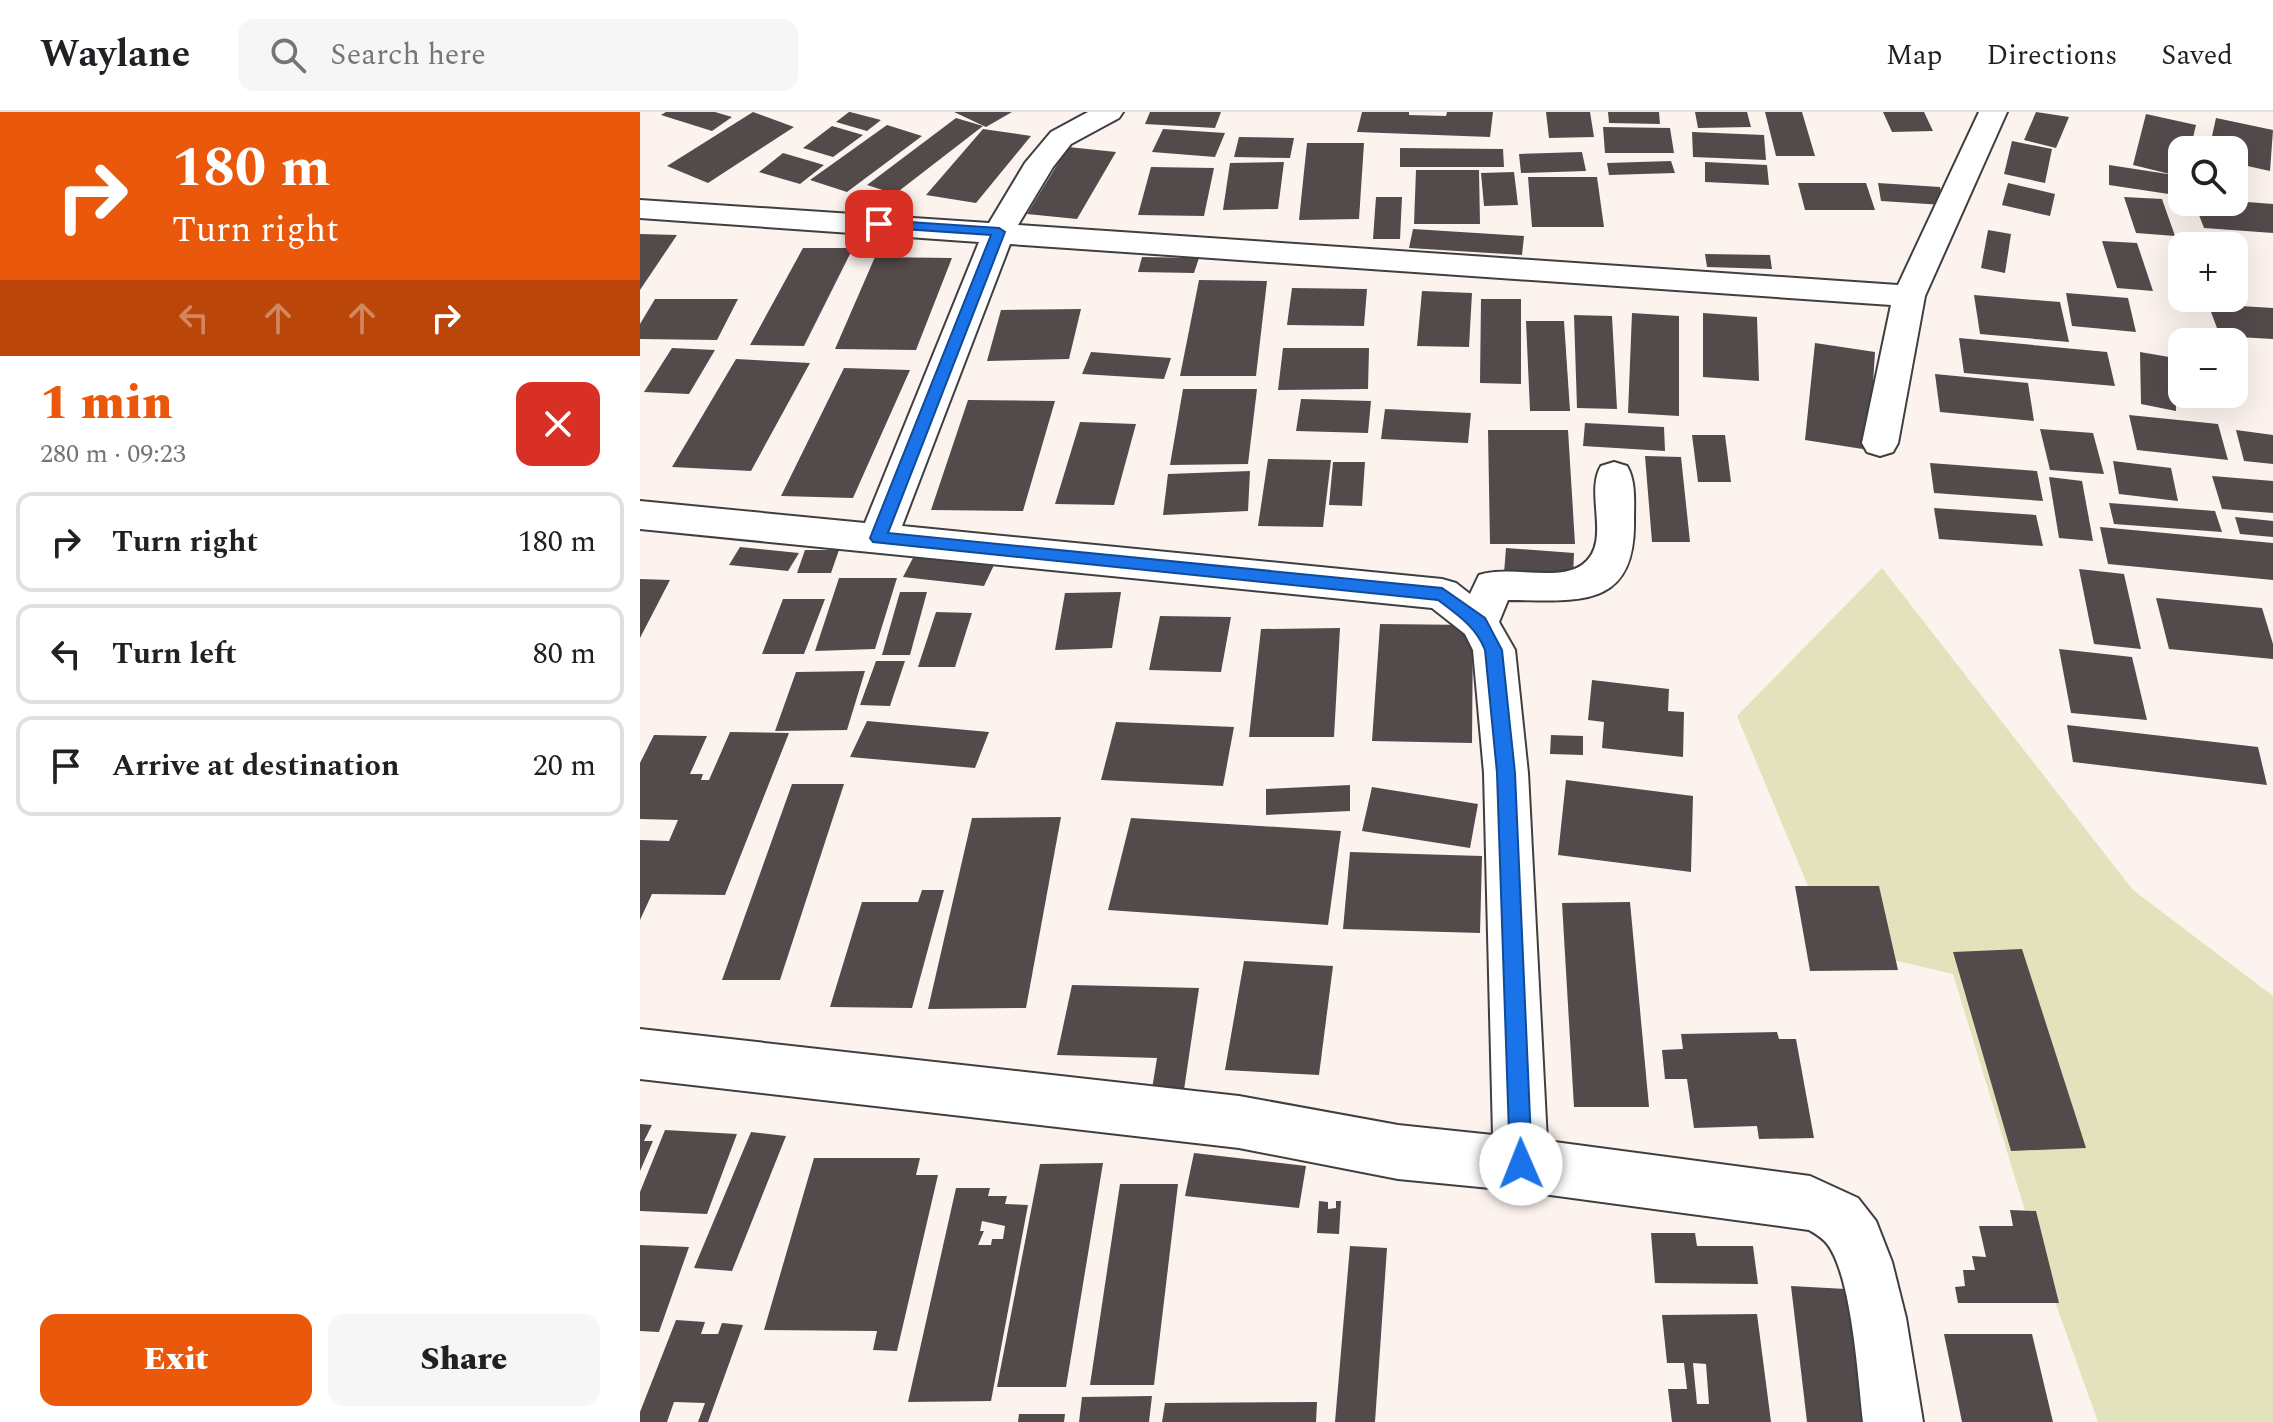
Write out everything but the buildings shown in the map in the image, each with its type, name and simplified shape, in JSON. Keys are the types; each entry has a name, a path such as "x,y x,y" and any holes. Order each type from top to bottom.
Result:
{"street":[{"path":"878,538 999,232 1040,163 1061,138 1109,112"},
{"path":"1880,443 1909,296 1993,112"},
{"path":"640,209 1909,296"},
{"path":"1479,623 1493,586 1510,583 1569,587 1587,582 1603,569 1613,555 1614,475"},
{"path":"640,515 1442,594 1479,623 1494,650 1506,773 1521,1164"},
{"path":"640,1054 1239,1122 1398,1152 1521,1164 1810,1203 1835,1213 1848,1225 1864,1253 1893,1422"}],"green space":[{"path":"1882,568 2133,890 2273,996 2273,1422 2098,1422 2040,1260 1953,974 1833,946 1737,716"}],"route":[{"path":"879,224 999,232 878,538 1442,594 1479,623 1488,636 1494,650 1506,773 1521,1164"}]}
